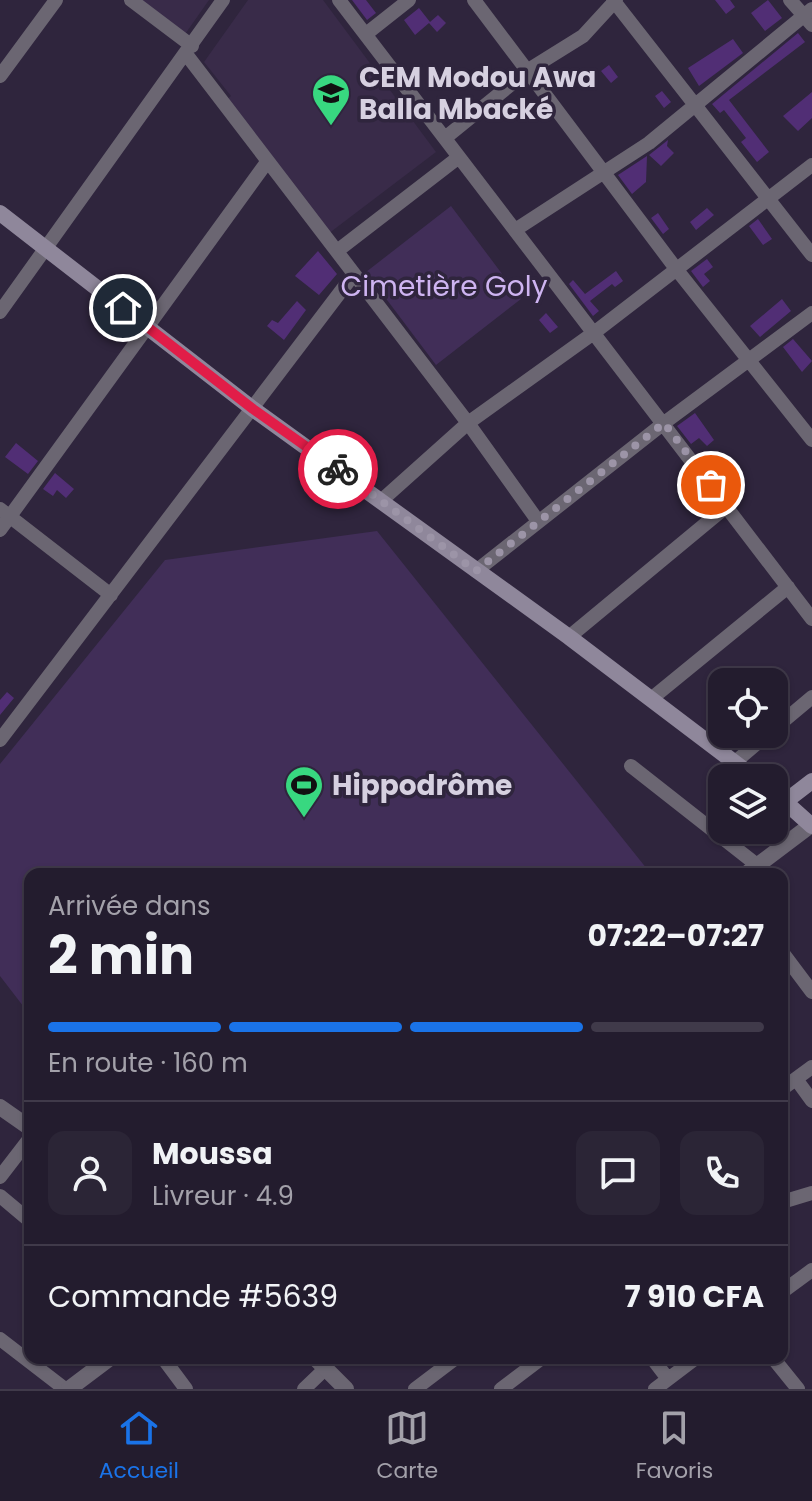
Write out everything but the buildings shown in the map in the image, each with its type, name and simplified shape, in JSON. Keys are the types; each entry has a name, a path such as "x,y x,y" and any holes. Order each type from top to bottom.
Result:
{"main road":[{"path":"0,213 253,409 569,637 738,764"},
{"path":"788,793 812,781"},
{"path":"788,804 811,825"}],"street":[{"path":"0,76 56,0"},
{"path":"131,0 189,50 267,162 468,423 538,521"},
{"path":"0,312 223,0"},
{"path":"339,0 812,619"},
{"path":"366,34 409,0"},
{"path":"474,0 530,69 677,270 752,360 812,440"},
{"path":"445,138 530,69 583,36 614,0 812,255"},
{"path":"515,230 649,143 695,102 809,16 790,0"},
{"path":"337,251 459,157"},
{"path":"0,530 5,513 148,327 267,162"},
{"path":"382,500 468,423 595,332 812,165"},
{"path":"0,740 354,274"},
{"path":"476,571 664,423 812,313"},
{"path":"569,637 727,506"},
{"path":"5,513 111,595"},
{"path":"651,699 788,587"},
{"path":"788,717 812,697"},
{"path":"735,762 752,748"},
{"path":"631,766 750,868"},
{"path":"755,868 811,825"},
{"path":"788,960 812,992"},
{"path":"788,1085 812,1067"},
{"path":"796,1079 812,1101"},
{"path":"0,1107 24,1124"},
{"path":"0,1177 24,1146"},
{"path":"788,1200 812,1193"},
{"path":"0,1196 24,1216"},
{"path":"788,1288 812,1270"},
{"path":"0,1339 24,1356"},
{"path":"20,1353 24,1348"},
{"path":"36,1364 70,1388 102,1364"},
{"path":"167,1364 186,1389"},
{"path":"304,1389 320,1364"},
{"path":"322,1364 346,1389"},
{"path":"415,1389 443,1364"},
{"path":"501,1389 534,1364"},
{"path":"657,1364 668,1379"},
{"path":"655,1389 688,1364"},
{"path":"778,1364 798,1389"}],"shaded area":[{"path":"134,0 209,0 183,37"},
{"name":"CEM Modou Awa Balla Mbacké","path":"248,0 323,0 436,152 328,234 224,102 231,96 204,62"}],"green space":[{"name":"Cimetière Goly","path":"451,206 521,299 436,365 366,272"},
{"name":"Hippodrôme","path":"377,531 646,868 24,868 24,1007 0,976 0,764 165,560"}],"way so far":[{"path":"338,469 476,571 664,423 711,485"}],"place":[{"name":"CEM Modou Awa Balla Mbacké","path":"331,127"},
{"name":"Hippodrôme","path":"304,819"}],"route":[{"path":"123,308 253,409 338,469"}]}
